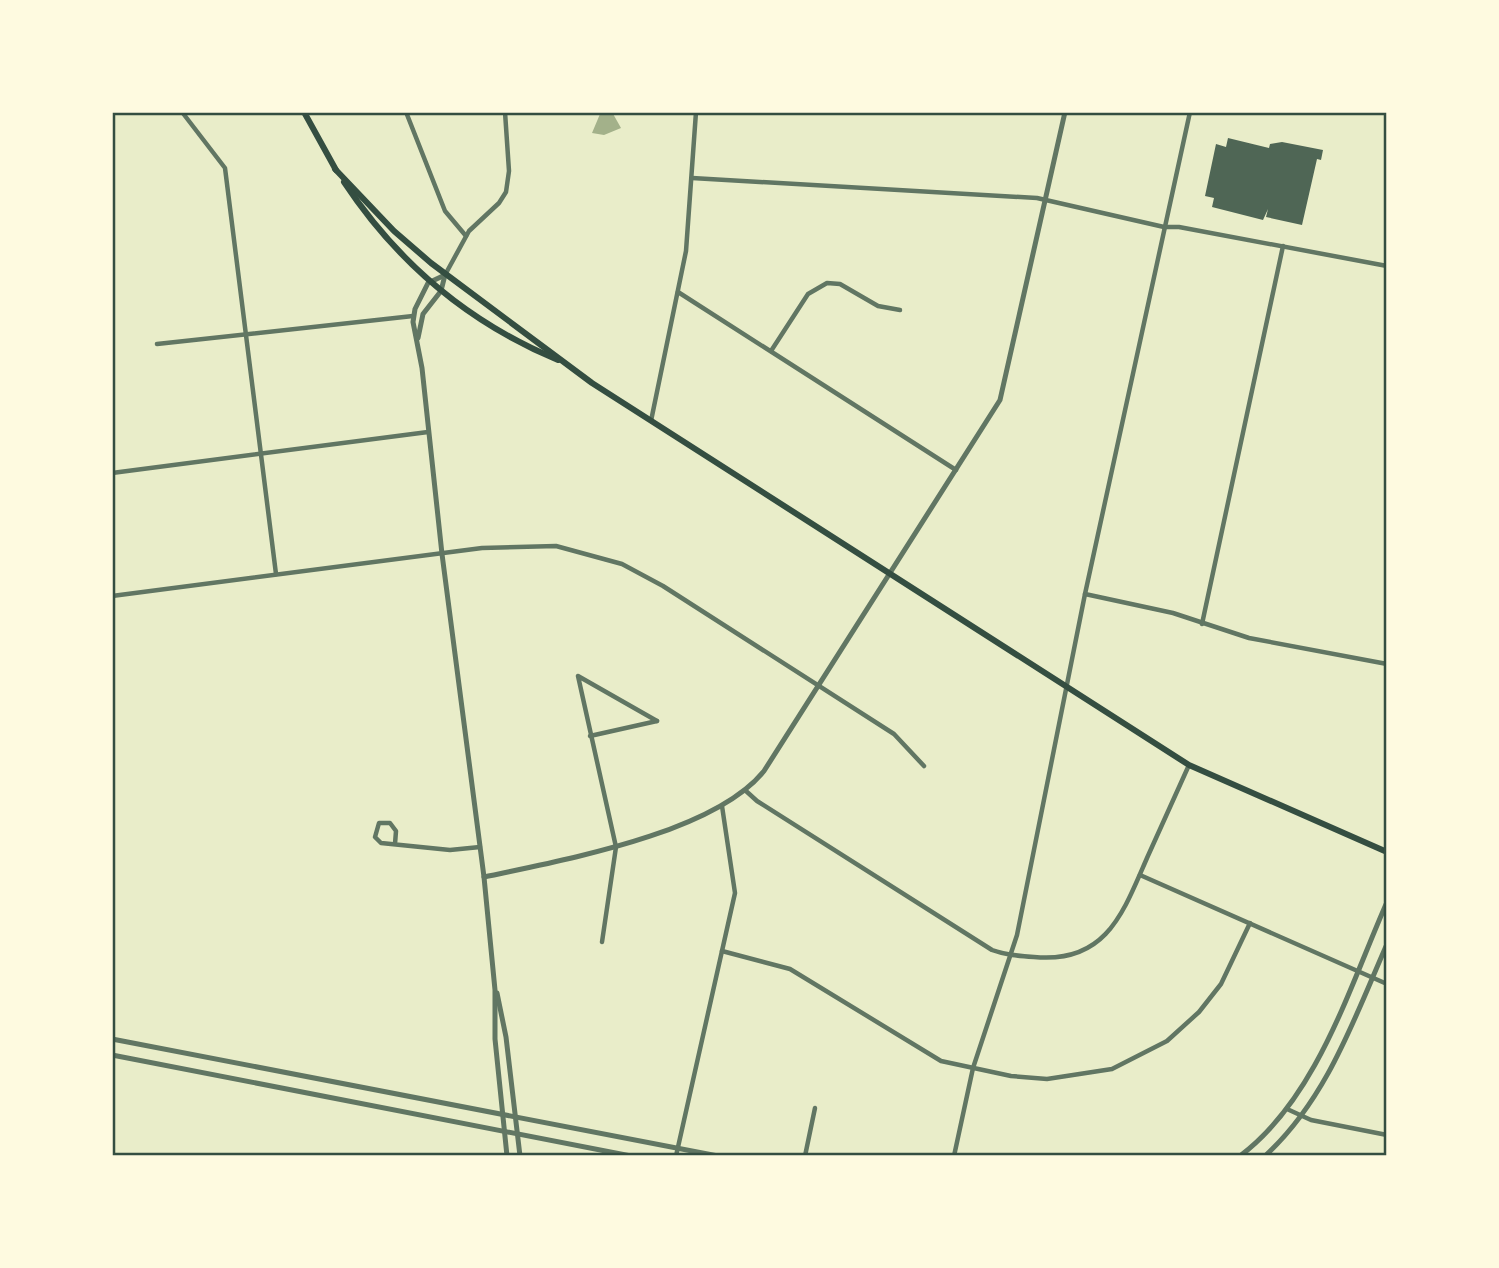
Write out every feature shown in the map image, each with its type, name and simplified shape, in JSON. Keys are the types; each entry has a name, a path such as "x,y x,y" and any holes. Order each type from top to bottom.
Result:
{"main road":[{"path":"304,112 335,169 382,234 428,282 537,352 566,364"},
{"path":"335,169 394,231 446,275 566,364 651,421 1189,765 1387,852"}],"street":[{"path":"182,112 225,168 276,574"},
{"path":"406,112 445,211 466,236"},
{"path":"417,341 423,314 441,291 466,236 499,204 506,192 509,171 505,112"},
{"path":"651,421 686,251 696,112"},
{"path":"484,877 616,847 722,806 746,791 764,771 1001,397 1065,112"},
{"path":"954,1156 973,1068 1011,955 1085,594 1190,112"},
{"path":"692,178 1045,200 1164,228 1179,227 1387,266"},
{"path":"1202,624 1283,246"},
{"path":"446,275 428,282 413,316 484,877 495,990 495,1039 507,1156"},
{"path":"771,352 808,294 827,283 840,284 878,306 900,310"},
{"path":"678,292 956,470"},
{"path":"156,344 413,316"},
{"path":"112,473 428,432"},
{"path":"112,596 538,544 602,556 643,574 819,685 894,734 924,766"},
{"path":"1085,594 1172,613 1249,638 1387,664"},
{"path":"590,736 657,721 578,676 590,736 616,847 602,942"},
{"path":"746,791 769,809 983,945 1011,955 1061,957 1091,946 1118,922 1189,765"},
{"path":"676,1156 736,887 722,806"},
{"path":"395,845 396,831 390,823 379,823 374,837 381,843 395,845 450,850 480,847"},
{"path":"1140,875 1387,984"},
{"path":"1240,1156 1287,1109 1311,1071 1386,906"},
{"path":"722,951 790,969 922,1052 948,1063 1020,1078 1066,1078 1112,1069 1143,1055 1183,1028 1207,1004 1228,972 1250,923"},
{"path":"1265,1156 1302,1116 1327,1077 1387,944"},
{"path":"495,990 506,1037 520,1156"},
{"path":"495,1039 506,1037"},
{"path":"112,1038 718,1156"},
{"path":"143,1062 146,1045"},
{"path":"112,1055 631,1156"},
{"path":"219,1077 222,1060"},
{"path":"498,1075 511,1073"},
{"path":"307,1094 310,1077"},
{"path":"398,1111 401,1094"},
{"path":"438,1118 441,1102"},
{"path":"805,1156 815,1108"},
{"path":"1287,1109 1302,1116 1387,1135"},
{"path":"564,1143 567,1127"},
{"path":"617,1153 620,1137"}],"shaded area":[{"path":"596,112 612,112 621,128 604,135 592,133 600,114"}],"building":[{"path":"1228,138 1269,148 1270,144 1282,142 1323,150 1321,160 1317,159 1302,225 1266,217 1268,209 1263,220 1212,207 1214,198 1205,196 1216,144 1226,147"}]}
